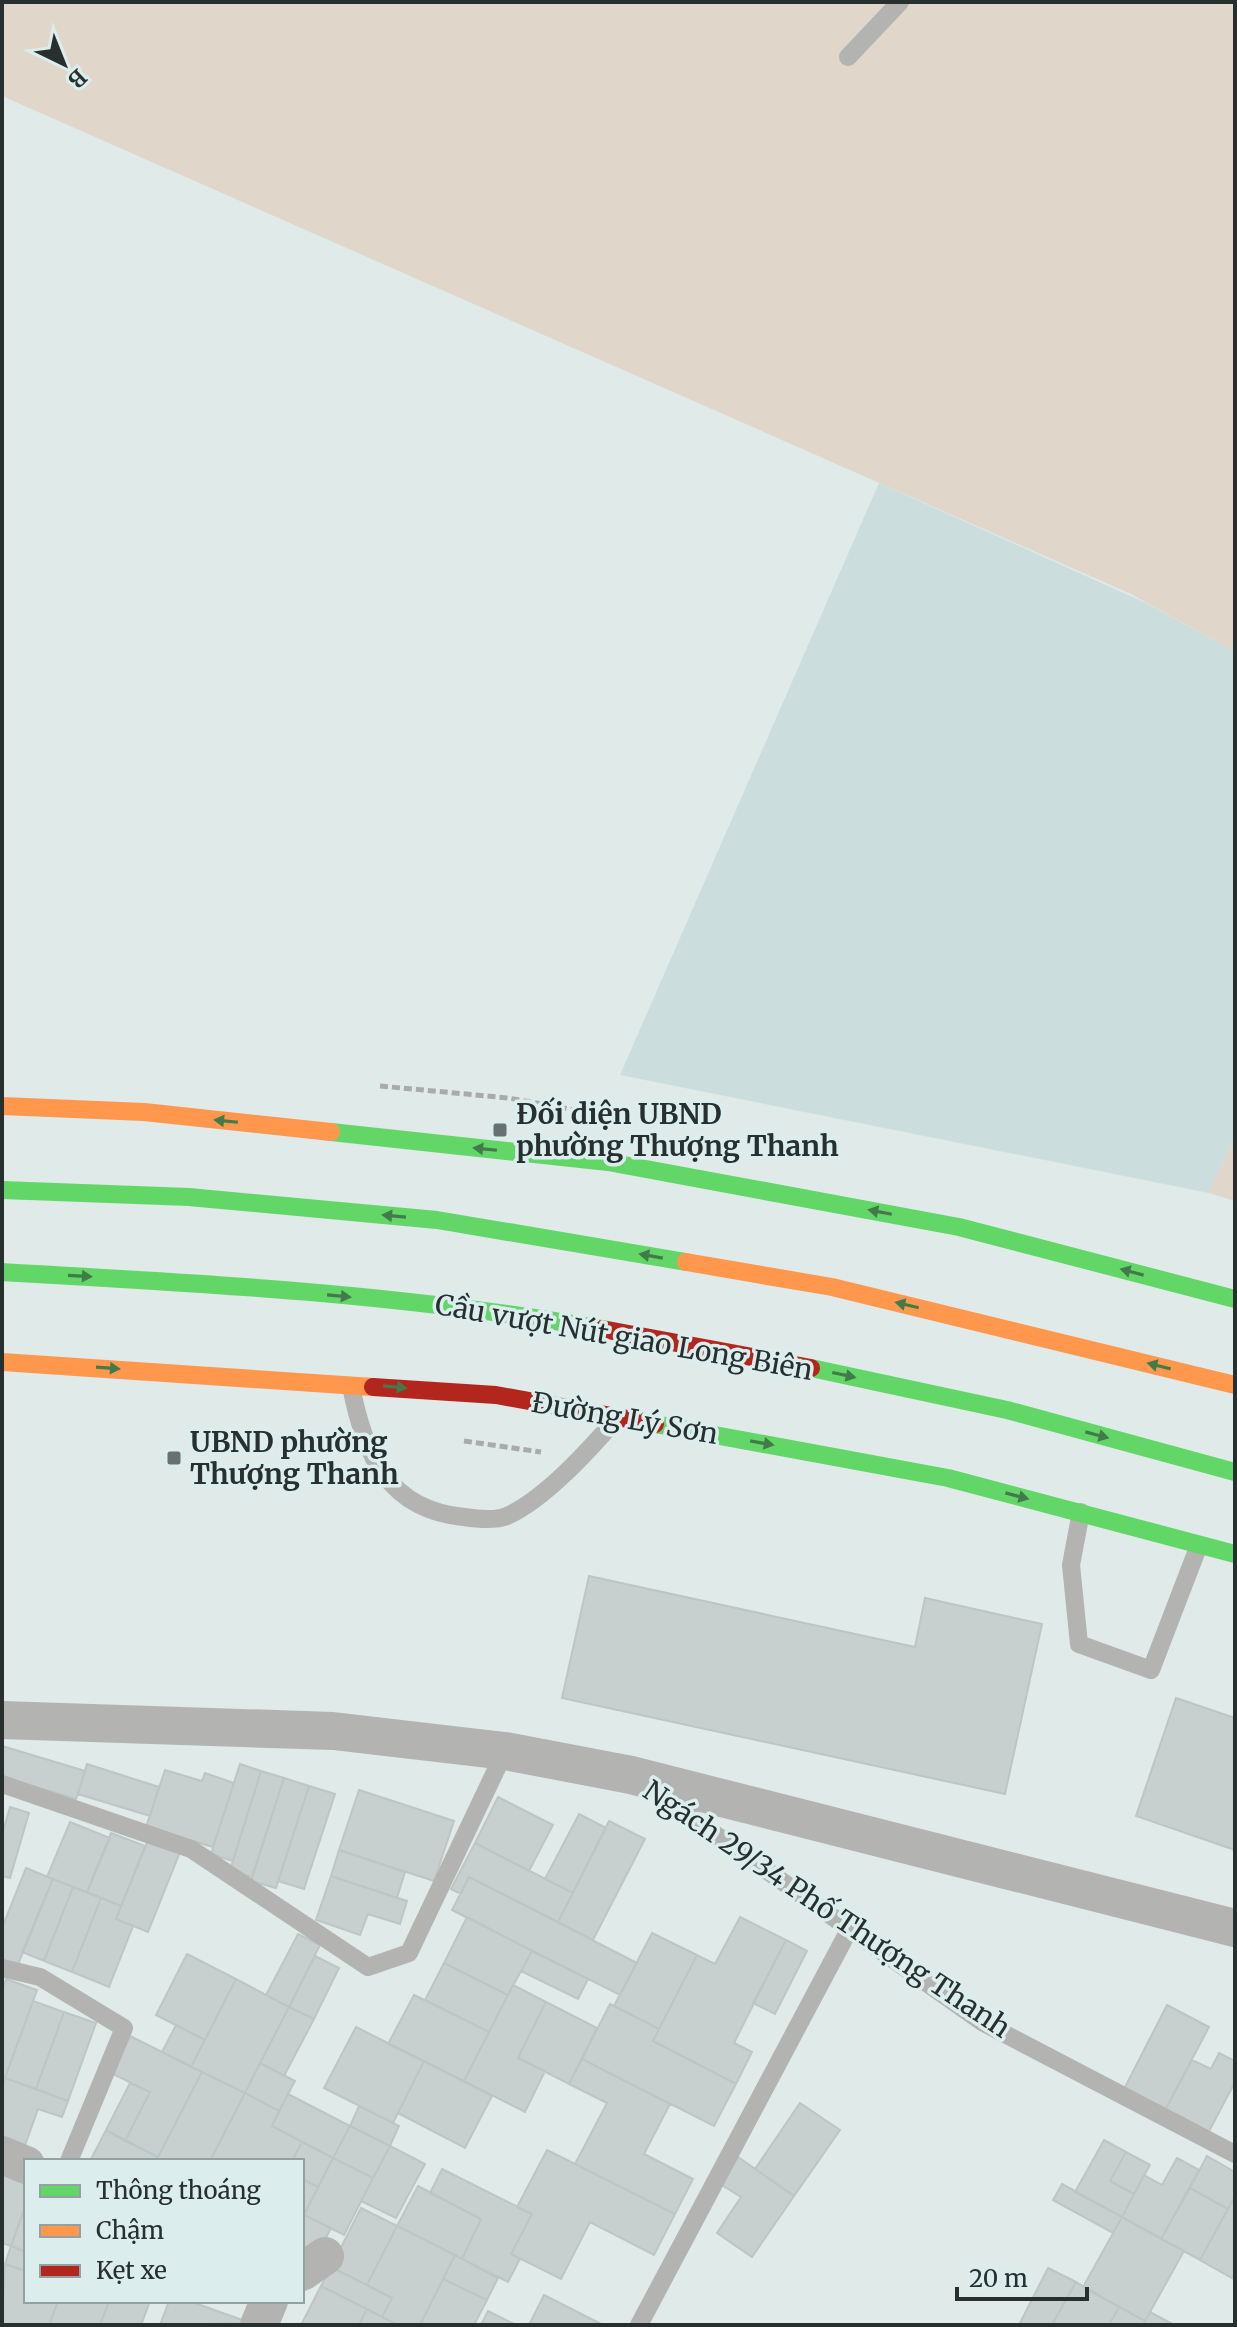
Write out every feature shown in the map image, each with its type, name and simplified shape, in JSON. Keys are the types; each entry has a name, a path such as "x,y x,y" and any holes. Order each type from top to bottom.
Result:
{"highway":[{"path":"2,1106 144,1112 608,1162 959,1227 1235,1299"},
{"path":"2,1190 189,1197 437,1220 832,1287 1235,1385"},
{"name":"Cầu vượt Nút giao Long Biên","path":"2,1272 179,1282 497,1310 762,1357 976,1404 1235,1472"},
{"name":"Đường Lý Sơn","path":"2,1362 496,1395 948,1478 1235,1554"}],"street":[{"name":"Ngách 29/34 Phố Thượng Thanh","path":"2,1720 333,1731 505,1751 631,1775 1235,1928"},
{"path":"2,2155 24,2164"},
{"path":"259,2325 268,2303"}],"lane":[{"path":"848,57 900,2"},
{"path":"350,1383 356,1414 372,1458 394,1489 435,1514 480,1519 506,1516 552,1484 619,1417"},
{"path":"1081,1512 1071,1565 1079,1644 1151,1670 1199,1545"},
{"path":"2,1784 191,1849 368,1967 409,1953 505,1751"},
{"name":"Ngách 29/34 Phố Thượng Thanh","path":"631,1775 982,2022 1235,2154"},
{"path":"639,2325 849,1930"},
{"path":"2,1968 40,1977 124,2028 70,2159"}],"path":[{"path":"380,1086 508,1098 583,1111"},
{"path":"449,1438 548,1453"}],"shaded area":[{"path":"2,2 1235,2 1235,652 1131,594 2,96"},
{"path":"879,483 1148,604 1235,652 1235,1137 1209,1193 620,1075"},
{"path":"1235,1137 1235,1201 1209,1193"}],"building":[{"path":"589,1576 915,1647 925,1598 1042,1624 1005,1794 562,1698"},
{"path":"1176,1698 1235,1718 1235,1850 1136,1816"},
{"path":"2,1746 85,1771 76,1799 2,1777"},
{"path":"87,1764 159,1787 150,1816 78,1794"},
{"path":"240,1764 261,1771 233,1861 211,1854"},
{"path":"165,1770 202,1781 205,1773 234,1783 213,1847 146,1827"},
{"path":"261,1771 284,1778 252,1877 230,1870"},
{"path":"284,1778 309,1786 276,1888 251,1881"},
{"path":"309,1786 335,1794 304,1889 278,1881"},
{"path":"359,1790 454,1821 434,1881 339,1850"},
{"path":"498,1797 553,1825 529,1871 475,1843"},
{"path":"10,1807 29,1813 10,1878 2,1876 2,1835"},
{"path":"579,1814 606,1828 573,1893 545,1879"},
{"path":"609,1821 645,1839 593,1940 558,1922"},
{"path":"70,1822 110,1838 87,1892 47,1877"},
{"path":"111,1833 145,1846 121,1906 87,1892"},
{"path":"148,1840 180,1852 148,1932 116,1919"},
{"path":"475,1843 573,1893 558,1922 469,1877 461,1894 451,1889"},
{"path":"339,1850 405,1872 397,1898 331,1876"},
{"path":"26,1868 53,1879 17,1967 2,1961 2,1928"},
{"path":"331,1876 407,1901 400,1924 368,1914 360,1935 316,1920"},
{"path":"469,1877 637,1963 620,1995 452,1910"},
{"path":"53,1879 73,1887 44,1961 22,1952"},
{"path":"73,1887 101,1898 72,1972 44,1961"},
{"path":"101,1898 121,1906 116,1919 133,1926 109,1987 72,1972"},
{"path":"467,1917 532,1951 508,1995 444,1963"},
{"path":"740,1917 786,1940 734,2043 752,2052 736,2084 653,2041 697,1955 715,1964"},
{"path":"652,1933 697,1955 659,2029 614,2006"},
{"path":"298,1934 320,1945 289,2007 266,1995"},
{"path":"786,1940 807,1951 775,2014 753,2003"},
{"path":"532,1951 588,1979 578,1999 521,1971"},
{"path":"187,1954 236,1979 205,2040 156,2015"},
{"path":"315,1956 339,1968 314,2019 289,2007"},
{"path":"444,1963 508,1995 489,2032 425,2000"},
{"path":"6,1979 37,1990 5,2078 2,2077 2,1991"},
{"path":"236,1979 289,2007 245,2093 191,2067"},
{"path":"513,1985 546,2002 518,2058 545,2071 525,2112 464,2081"},
{"path":"414,1995 489,2032 464,2081 388,2044"},
{"path":"33,2001 64,2012 36,2089 5,2078"},
{"path":"546,2002 597,2028 569,2084 518,2058"},
{"path":"610,2004 659,2029 653,2041 736,2084 714,2126 582,2059"},
{"path":"1167,2005 1209,2027 1163,2114 1122,2093"},
{"path":"289,2007 314,2019 284,2076 260,2063"},
{"path":"64,2012 96,2023 68,2101 36,2089"},
{"path":"176,2025 205,2040 191,2067 162,2052"},
{"path":"356,2027 424,2061 393,2123 324,2088"},
{"path":"130,2036 202,2072 158,2157 125,2141 150,2092 111,2073"},
{"path":"1219,2053 1235,2061 1235,2082 1206,2137 1163,2114 1192,2060 1211,2069"},
{"path":"582,2059 670,2104 644,2154 693,2179 675,2214 575,2164 607,2103 569,2084"},
{"path":"424,2061 492,2096 465,2148 398,2113"},
{"path":"260,2063 295,2081 279,2111 245,2093"},
{"path":"202,2072 245,2093 211,2159 157,2159"},
{"path":"5,2078 68,2101 62,2117 38,2109 23,2151 2,2143 2,2088"},
{"path":"130,2083 150,2092 125,2141 106,2130"},
{"path":"245,2093 279,2111 272,2126 302,2142 293,2159 211,2159"},
{"path":"288,2094 350,2126 333,2158 272,2126"},
{"path":"800,2103 840,2130 794,2196 755,2169"},
{"path":"359,2106 399,2126 390,2146 350,2126"},
{"path":"350,2126 390,2146 373,2178 333,2158"},
{"path":"106,2130 158,2157 157,2159 91,2159"},
{"path":"1104,2140 1126,2152 1110,2181 1134,2194 1122,2217 1075,2192"},
{"path":"302,2142 333,2158 318,2187 304,2180 304,2159 293,2159"},
{"path":"390,2146 425,2164 396,2218 361,2201"},
{"path":"547,2150 675,2214 654,2255 590,2222 561,2279 511,2254 532,2214 517,2207"},
{"path":"1126,2152 1150,2165 1134,2194 1110,2181"},
{"path":"1207,2156 1235,2172 1235,2196 1228,2209 1190,2188"},
{"path":"738,2157 794,2196 752,2257 717,2233 741,2197 720,2184"},
{"path":"333,2158 373,2178 344,2235 304,2215"},
{"path":"1177,2158 1199,2170 1161,2239 1122,2217 1144,2175 1162,2185"},
{"path":"2,2161 24,2168 24,2210 11,2246 2,2243"},
{"path":"442,2169 532,2214 511,2254 520,2259 508,2282 462,2259 481,2219 430,2193"},
{"path":"304,2180 318,2187 304,2215"},
{"path":"1062,2184 1122,2217 1113,2233 1053,2200"},
{"path":"418,2186 481,2219 462,2259 397,2226"},
{"path":"1190,2188 1228,2209 1200,2260 1161,2239"},
{"path":"1235,2196 1235,2271 1232,2278 1200,2260"},
{"path":"361,2208 397,2226 367,2285 331,2267"},
{"path":"24,2210 24,2251 11,2246"},
{"path":"304,2215 331,2228 316,2257 304,2251"},
{"path":"1122,2217 1184,2251 1145,2321 1083,2287"},
{"path":"397,2226 455,2255 420,2325 398,2325 382,2317 392,2298 367,2285"},
{"path":"11,2246 24,2251 24,2270 5,2264"},
{"path":"455,2255 498,2278 487,2300 443,2279"},
{"path":"5,2264 24,2270 24,2303 57,2303 49,2325 2,2325"},
{"path":"331,2267 392,2298 382,2317 321,2286"},
{"path":"1048,2268 1076,2282 1052,2325 1019,2325"},
{"path":"443,2279 487,2300 474,2325 420,2325"},
{"path":"1076,2282 1119,2307 1109,2325 1052,2325"},
{"path":"321,2286 367,2309 359,2325 301,2325"},
{"path":"544,2295 603,2325 529,2325"},
{"path":"57,2303 108,2303 100,2325 49,2325"},
{"path":"108,2303 149,2303 141,2325 100,2325"},
{"path":"168,2303 195,2303 251,2323 160,2325"},
{"path":"1119,2307 1145,2321 1143,2325 1109,2325"},
{"path":"367,2309 382,2317 398,2325 359,2325"},
{"path":"488,2311 516,2325 481,2325"},
{"path":"1150,2312 1174,2325 1143,2325"}],"traffic: fast":[{"path":"331,1132 608,1162 959,1227 1235,1299"},
{"path":"2,1190 189,1197 437,1220 686,1262"},
{"path":"2,1272 378,1298 602,1329"},
{"path":"811,1368 1007,1410 1235,1472"},
{"path":"655,1424 948,1478 1235,1554"}],"traffic: slow":[{"path":"2,1106 144,1112 331,1132"},
{"path":"686,1262 832,1287 1235,1385"},
{"path":"2,1362 373,1387"}],"traffic: jam":[{"path":"602,1329 811,1368"},
{"path":"373,1387 496,1395 655,1424"}],"place":[{"name":"Đối diện UBND phường Thượng Thanh","path":"500,1130"},
{"name":"UBND phường Thượng Thanh","path":"174,1458"}]}
